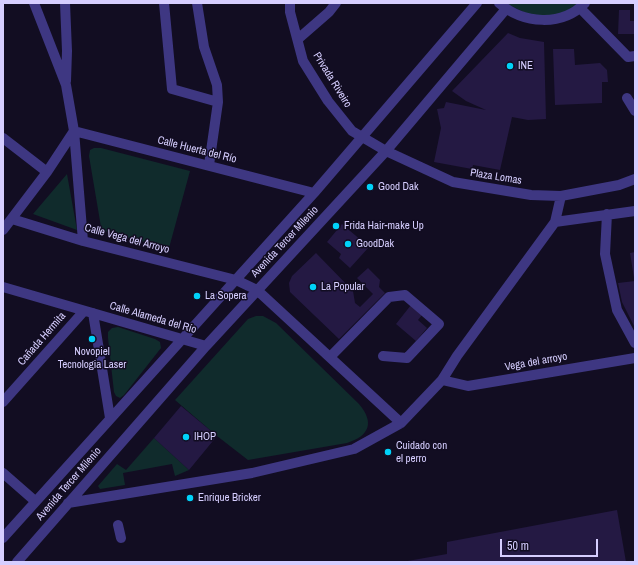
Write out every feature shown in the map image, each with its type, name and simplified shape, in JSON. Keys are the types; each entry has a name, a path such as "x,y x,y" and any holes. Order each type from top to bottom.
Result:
{"street":[{"path":"34,3 66,85 74,131 83,241"},
{"path":"64,3 67,51 66,85"},
{"path":"164,3 172,88 218,102"},
{"path":"197,3 204,47 217,85 218,102 209,165"},
{"name":"Privada Riveiro","path":"290,3 290,12 304,61 328,101 352,132 362,137"},
{"path":"298,39 329,12 336,3"},
{"name":"Avenida Tercer Milenio","path":"3,538 314,193 477,3"},
{"path":"502,6 524,18 543,20 563,17 582,5 628,57 635,56"},
{"name":"Avenida Tercer Milenio","path":"17,562 206,346 386,151 502,6"},
{"path":"627,98 635,112"},
{"path":"3,230 47,172 74,131"},
{"name":"Calle Huerta del Río","path":"74,131 314,193"},
{"name":"Plaza Lomas","path":"362,137 386,151 453,182 531,195 561,196 619,185 635,179"},
{"path":"3,138 47,172"},
{"path":"68,502 252,472 354,449 401,423 442,380 457,356 555,222 561,196"},
{"path":"555,222 635,211"},
{"path":"607,214 606,254 617,310 635,343"},
{"name":"Calle Vega del Arroyo","path":"12,219 83,241 236,280 257,290 401,423"},
{"name":"Calle Alameda del Río","path":"3,287 206,346"},
{"path":"330,357 388,297 405,295 439,324 407,358 383,356"},
{"name":"Calle Alameda del Río","path":"88,312 110,418"},
{"name":"Cañada Hermita","path":"3,402 88,312"},
{"name":"Vega del arroyo","path":"442,380 468,386 635,358"},
{"name":"Avenida Tercer Milenio","path":"3,473 35,501"},
{"path":"118,525 121,538"}],"green space":[{"path":"505,3 581,3 560,16 530,15"},
{"path":"94,148 101,148 190,171 169,248 108,233 101,227 89,156 90,150"},
{"path":"67,174 77,230 33,214"},
{"path":"256,316 263,316 276,323 359,404 367,417 368,423 365,433 347,443 248,460 175,400 248,319"},
{"path":"118,327 155,339 160,342 161,348 120,398 116,396 114,392 108,338 108,332 112,328"},
{"path":"154,438 189,470 175,476 172,464 123,473 125,485 100,489 98,486 117,464 126,470"}],"building":[{"path":"619,10 630,10 630,21 635,21 635,34 618,34"},
{"path":"508,33 520,38 544,42 546,119 528,120 512,117 500,170 473,165 472,169 434,162 441,128 437,109 444,108 446,102 486,110 466,101 452,91"},
{"path":"553,49 574,49 575,65 600,63 607,70 608,82 602,82 602,103 555,105"},
{"name":"GoodDak","path":"342,224 369,247 350,268 339,258 341,254 327,242"},
{"path":"635,252 635,278 634,278 630,253"},
{"path":"316,253 353,291 355,303 360,307 373,294 357,278 368,268 380,280 379,287 385,293 339,339 290,292 289,283 292,276"},
{"path":"635,281 635,328 622,302 618,283"},
{"path":"411,305 422,315 418,320 427,328 416,341 396,324"},
{"name":"IHOP","path":"181,406 217,436 189,470 154,438"},
{"path":"617,510 626,562 402,562 447,554 447,542"}],"place":[{"name":"INE","path":"510,66"},
{"name":"Good Dak","path":"370,187"},
{"name":"Frida Hair-make Up","path":"336,226"},
{"name":"GoodDak","path":"348,244"},
{"name":"La Popular","path":"313,287"},
{"name":"La Sopera","path":"197,296"},
{"name":"Novopiel Tecnologia Laser","path":"92,339"},
{"name":"IHOP","path":"186,437"},
{"name":"Cuidado con el perro","path":"388,452"},
{"name":"Enrique Bricker","path":"190,498"}]}
